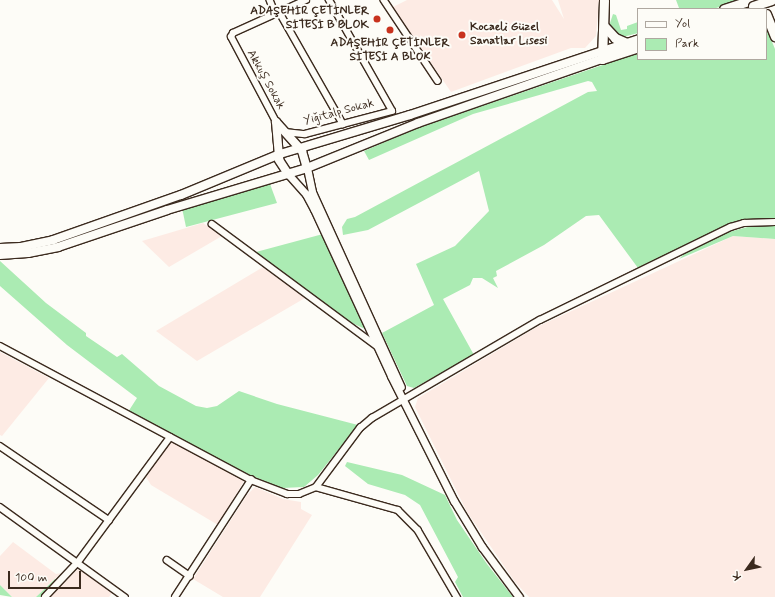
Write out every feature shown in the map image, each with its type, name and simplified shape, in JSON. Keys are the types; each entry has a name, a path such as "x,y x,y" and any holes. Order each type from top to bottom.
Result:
{"highway":[{"path":"604,0 605,54"},
{"path":"729,8 772,0 775,6"},
{"path":"767,16 775,36"},
{"path":"604,26 615,38 627,43"},
{"path":"605,54 637,39"},
{"path":"605,54 637,47"}],"main road":[{"path":"0,248 26,246 53,240 181,195 280,154 605,54"},
{"path":"0,255 28,253 58,247 167,210 307,168 418,123 605,54"},
{"path":"276,122 305,157 307,168"},
{"path":"276,122 281,165 288,174"}],"street":[{"path":"270,0 343,124"},
{"name":"Akkuş Sokak","path":"276,122 231,37 233,33 278,14 306,0"},
{"name":"Yiğitalp Sokak","path":"285,132 305,134 392,111 329,0"},
{"path":"384,0 438,81"},
{"path":"392,111 401,118"},
{"path":"307,168 312,192 397,374 404,398"},
{"path":"288,174 310,200 378,347 462,516 482,547 519,597"},
{"path":"0,346 251,480 287,494 305,493 316,487 360,428 404,398 540,320 702,240 744,223 775,222"},
{"path":"212,224 378,347"},
{"path":"45,597 78,562 170,437"},
{"path":"0,446 109,520"},
{"path":"175,597 251,480"},
{"path":"316,487 398,510 418,530 457,597"},
{"path":"0,507 125,597"},
{"path":"167,560 190,576"}],"shaded area":[{"name":"Kocaeli Güzel Sanatlar Lisesi","path":"407,0 552,0 564,19 558,0 599,0 596,36 585,48 571,48 451,92 393,7"},
{"path":"203,223 222,236 169,267 142,241"},
{"path":"733,236 775,239 775,597 529,597 515,582 467,512 415,407 418,398 537,327"},
{"path":"263,267 305,298 197,361 156,331"},
{"path":"0,352 49,378 2,436 0,435"},
{"path":"171,441 244,481 218,525 151,485 146,477"},
{"path":"255,487 283,499 301,502 301,509 312,515 260,597 223,597 193,579 247,495"},
{"path":"13,542 56,574 61,573 36,597 12,597 0,585 0,556"},
{"path":"80,567 113,592 109,597 49,597"}],"green space":[{"path":"676,0 741,0 716,8 679,8"},
{"path":"613,14 616,15 621,30 627,29 627,26 637,22 637,33 623,37 615,35 609,26"},
{"path":"767,29 775,49 775,220 736,221 638,268 599,215 586,216 544,245 496,271 497,276 493,278 498,288 482,278 473,278 470,285 443,299 474,355 414,388 407,386 382,333 434,305 416,264 455,246 489,211 479,171 368,230 343,235 342,227 347,219 355,217 588,92 597,91 592,82 588,81 473,114 369,160 364,151 415,129 637,53 637,60 767,60"},
{"path":"270,184 277,203 186,227 182,208"},
{"path":"755,225 775,226 775,239 733,236 679,259 686,252 725,233"},
{"path":"323,234 365,329 352,323 256,252"},
{"path":"0,261 46,303 86,333 86,336 117,357 122,354 159,386 196,406 207,408 217,406 239,391 277,404 358,425 318,475 304,487 282,488 252,476 128,412 137,398 67,345 0,286"},
{"path":"347,462 402,475 445,495 457,520 487,564 513,597 463,597 455,582 458,577 420,505 405,495 368,484 345,466"},
{"path":"55,579 58,581 51,588 41,597 36,597"},
{"path":"0,585 12,597 0,595"}],"place":[{"name":"ADAŞEHİR ÇETİNLER SİTESİ B BLOK","path":"377,19"},
{"name":"ADAŞEHİR ÇETİNLER SİTESİ A BLOK","path":"390,30"},
{"name":"Kocaeli Güzel Sanatlar Lisesi","path":"462,35"}]}
